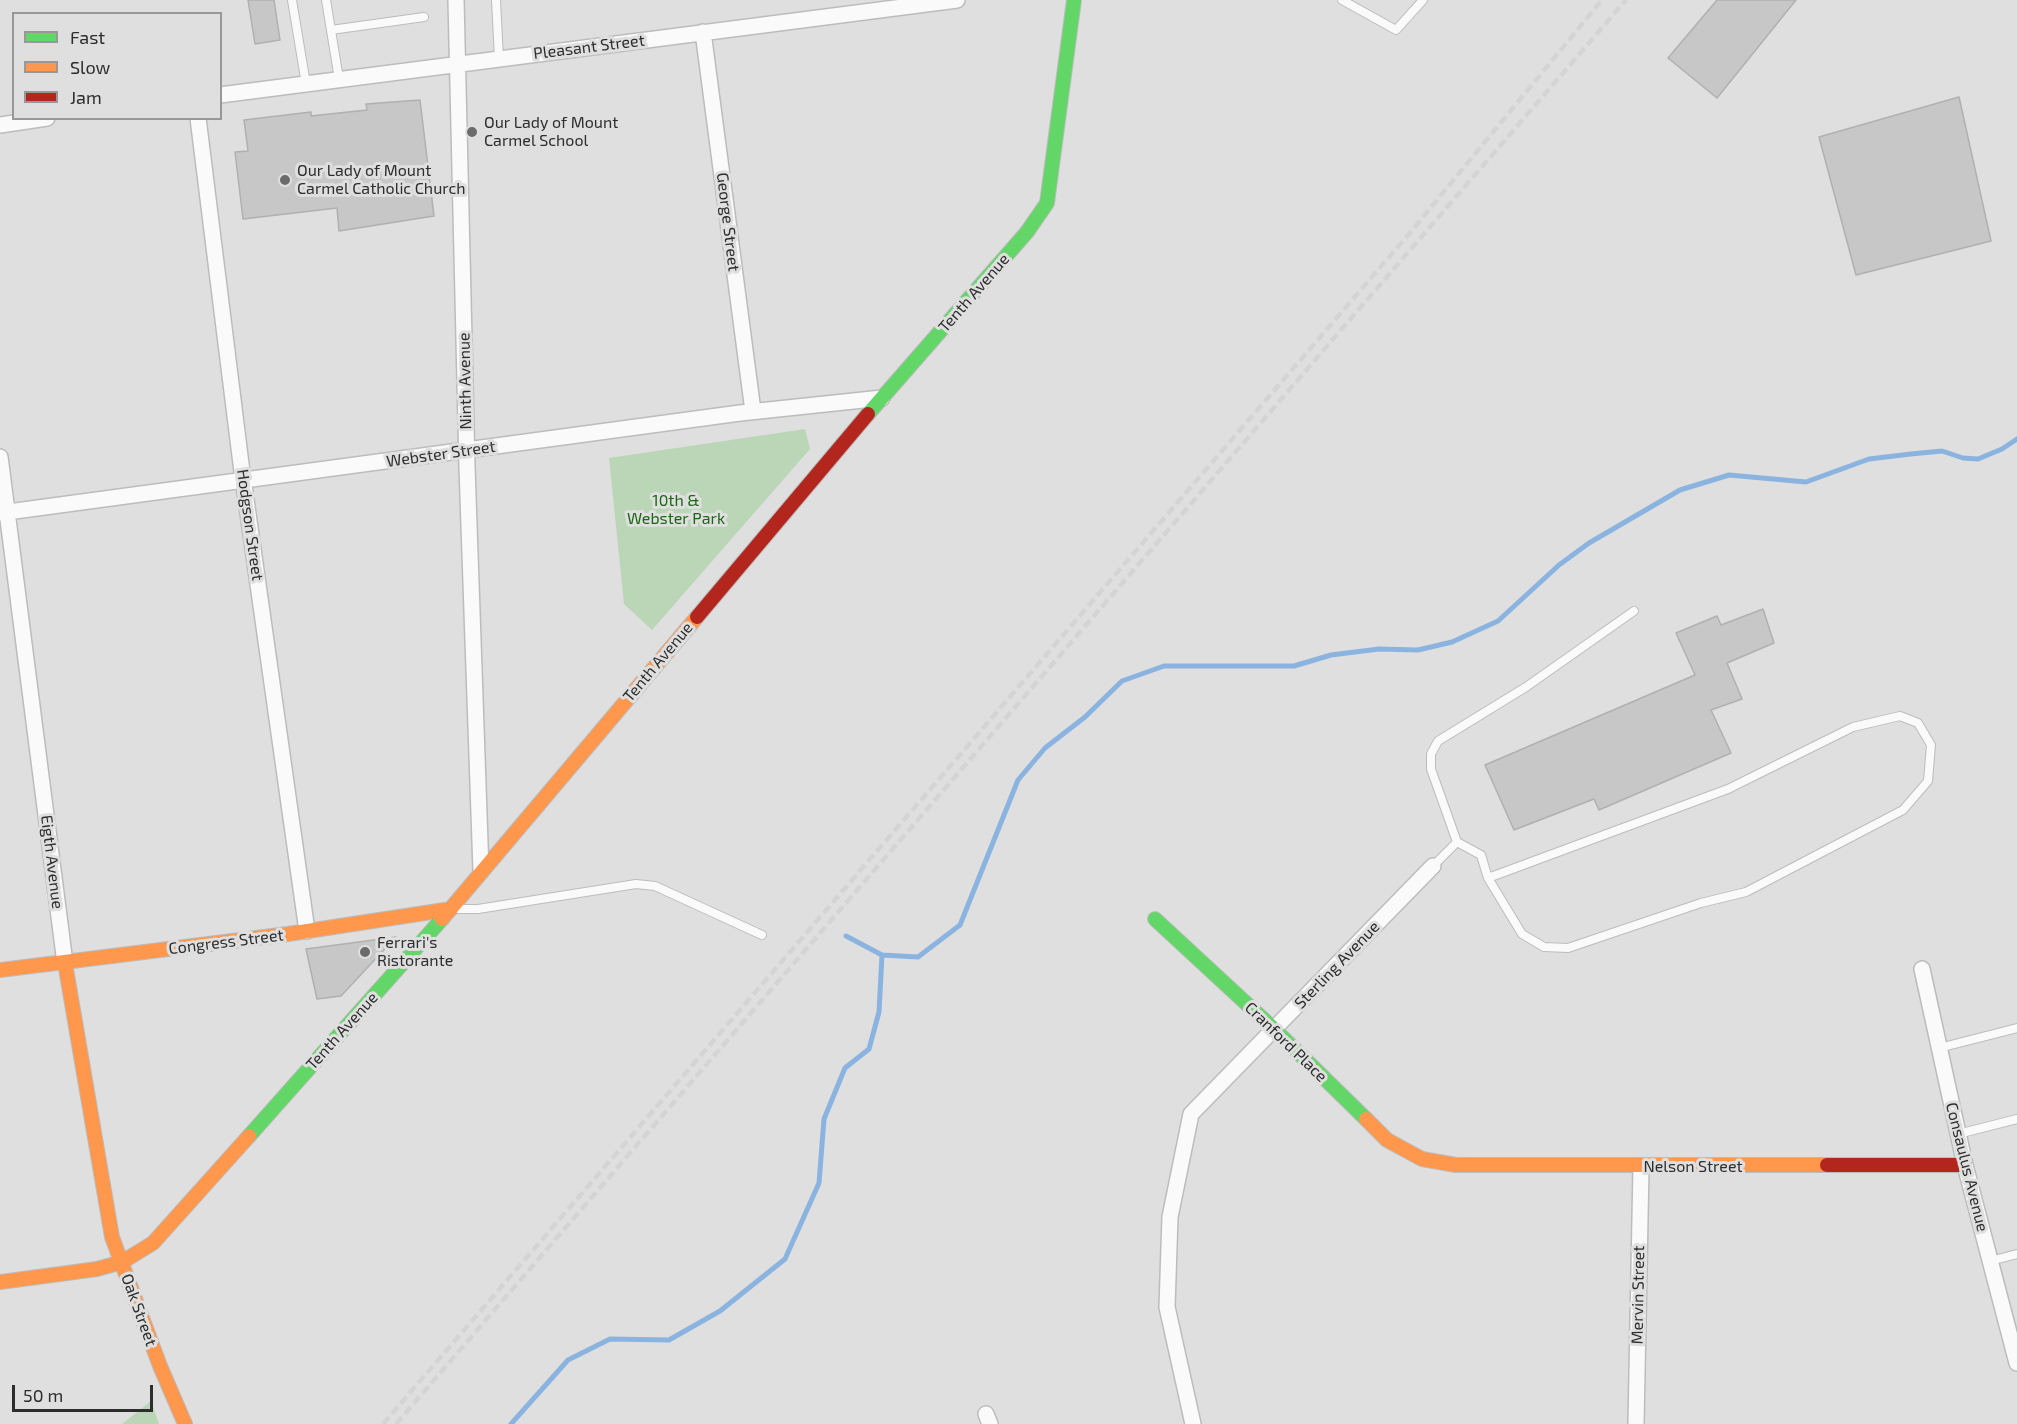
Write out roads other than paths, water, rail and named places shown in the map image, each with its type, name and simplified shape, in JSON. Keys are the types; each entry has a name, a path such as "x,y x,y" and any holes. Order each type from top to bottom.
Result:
{"street":[{"name":"Ninth Avenue","path":"456,0 467,450 481,871"},
{"name":"Pleasant Street","path":"222,95 957,0"},
{"name":"Tenth Avenue","path":"0,1282 97,1269 122,1262 153,1243 451,909 882,398 1026,232 1047,203 1074,0"},
{"name":"George Street","path":"703,32 753,411"},
{"path":"0,125 34,120"},
{"name":"Hodgson Street","path":"198,120 243,481 307,931"},
{"name":"Webster Street","path":"3,513 753,411 882,398"},
{"name":"Eigth Avenue","path":"0,457 3,513 65,963 106,1212 122,1262"},
{"name":"Sterling Avenue","path":"1193,1424 1167,1307 1170,1217 1191,1114 1433,866"},
{"name":"Congress Street","path":"0,970 307,931 451,909"},
{"name":"Cranford Place","path":"1155,919 1275,1030 1386,1140 1422,1159"},
{"name":"Consaulus Avenue","path":"1922,969 1965,1165 2017,1363"},
{"name":"Nelson Street","path":"1422,1159 1456,1165 1641,1167 1965,1165"},
{"name":"Mervin Street","path":"1636,1424 1641,1167"},
{"name":"Oak Street","path":"122,1262 159,1366 185,1424"}],"lane":[{"path":"292,0 306,84"},
{"path":"326,0 339,79"},
{"path":"496,0 499,58"},
{"path":"1342,0 1396,30 1423,0"},
{"path":"331,30 424,17"},
{"path":"1488,878 1728,789 1853,726 1900,716 1918,723 1931,745 1928,781 1903,810 1746,892 1701,903 1568,948 1544,947 1522,934 1488,878 1481,855 1457,842 1431,769 1431,754 1438,741 1526,687 1634,611"},
{"path":"1433,866 1457,842"},
{"path":"451,909 478,909 636,884 655,886 762,935"},
{"path":"1939,1048 2017,1028"},
{"path":"1958,1134 2017,1119"},
{"path":"1990,1261 2017,1254"}],"waterway":[{"path":"511,1424 568,1360 610,1339 669,1340 720,1311 785,1259 819,1183 824,1119 845,1068 869,1049 879,1012 882,955 918,957 960,925 1018,780 1045,748 1085,717 1122,681 1164,666 1294,666 1331,655 1379,649 1418,650 1452,642 1498,621 1559,565 1589,543 1680,490 1729,475 1806,482 1869,459 1911,454 1942,451 1963,458 1978,459 2002,449 2017,439"},
{"path":"846,936 882,955"}],"railway":[{"path":"383,1424 1409,234 1602,0"},
{"path":"396,1424 1626,0"}],"place":[{"name":"Our Lady of Mount Carmel School","path":"472,132"},
{"name":"Our Lady of Mount Carmel Catholic Church","path":"285,180"},
{"name":"Ferrari's Ristorante","path":"365,952"}],"park label":[{"name":"10th & Webster Park","path":"676,510"}]}
